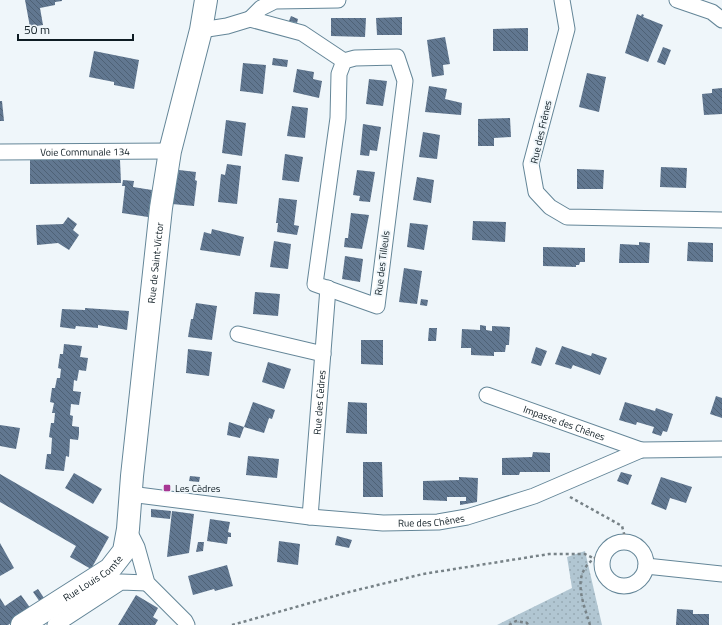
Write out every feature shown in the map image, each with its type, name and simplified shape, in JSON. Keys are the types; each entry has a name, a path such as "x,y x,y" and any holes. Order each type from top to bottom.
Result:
{"street":[{"name":"Rue de Saint-Victor","path":"128,529 130,494 160,208 170,151 201,30 206,0"},
{"path":"201,30 227,26 250,19 261,8 275,1 338,0"},
{"name":"Rue des Frênes","path":"562,0 567,29 531,164 536,192 550,207 567,217 722,220"},
{"path":"677,0 712,12 722,20"},
{"path":"250,19 302,33 344,61"},
{"name":"Rue des Tilleuls","path":"397,57 404,82 377,306 328,288 314,284 338,118 339,74 344,61 355,58 397,57"},
{"name":"Voie Communale 134","path":"0,152 170,151"},
{"name":"Rue des Cèdres","path":"310,517 328,288"},
{"path":"238,334 323,354"},
{"name":"Impasse des Chênes","path":"487,395 641,450"},
{"name":"Rue des Chênes","path":"130,494 310,517 382,523 438,522 467,517 534,496 641,450 722,449"},
{"path":"128,529 137,547 147,583 185,621 187,625"},
{"name":"Rue Louis Comte","path":"22,625 110,569 124,551 128,529"},
{"path":"626,541 635,544 646,557 644,575 638,582 630,586 617,585 606,578 598,555 609,546 617,542 626,541"},
{"path":"646,566 722,574"},
{"path":"55,625 121,582 147,583"}],"path":[{"path":"559,484 568,496 622,526 626,541"},
{"path":"232,625 350,592 422,574 549,554 598,555 579,583 581,597 590,625"},
{"path":"509,625 516,621 527,623 528,625"}],"shaded area":[{"path":"585,551 602,625 497,625 572,588 567,557"}],"building":[{"path":"25,0 62,1 55,2 55,5 40,8 43,25 30,27"},
{"path":"637,14 641,16 642,14 644,15 643,17 663,25 648,62 625,53"},
{"path":"291,16 298,19 297,23 289,21"},
{"path":"402,17 402,35 377,35 376,18"},
{"path":"331,18 366,18 365,37 331,36"},
{"path":"528,28 528,51 493,51 493,29"},
{"path":"445,37 450,64 443,65 444,75 432,77 427,40"},
{"path":"663,47 671,50 665,65 657,62"},
{"path":"94,51 139,60 134,89 114,85 114,82 89,77"},
{"path":"273,58 288,60 287,67 272,65"},
{"path":"243,63 266,65 263,94 240,91"},
{"path":"297,69 314,72 313,79 322,81 319,98 293,92"},
{"path":"587,73 606,77 599,112 579,107"},
{"path":"369,79 387,81 383,106 366,104"},
{"path":"429,86 447,89 445,99 462,103 461,115 425,112"},
{"path":"722,88 722,114 704,115 702,94 712,93 712,89"},
{"path":"0,101 2,101 4,121 0,121"},
{"path":"292,106 308,108 305,138 287,136"},
{"path":"510,118 511,137 494,138 494,146 478,146 478,119"},
{"path":"226,120 246,123 242,156 222,153"},
{"path":"363,124 381,127 377,151 370,150 369,156 360,155"},
{"path":"423,132 440,135 437,159 419,157"},
{"path":"285,154 303,157 299,182 282,180"},
{"path":"30,160 120,160 121,183 30,184"},
{"path":"227,164 241,166 237,204 218,202 221,174 225,175"},
{"path":"661,167 687,168 686,188 660,187"},
{"path":"577,169 604,170 603,189 577,189"},
{"path":"179,170 196,172 195,180 197,181 194,206 172,204"},
{"path":"357,170 375,172 370,202 359,201 360,196 353,195"},
{"path":"417,177 434,180 431,203 413,200"},
{"path":"123,180 134,181 133,187 152,190 148,217 122,213 125,186 122,186"},
{"path":"279,198 297,200 294,225 299,226 297,235 277,232 278,223 276,223"},
{"path":"351,213 369,215 362,249 344,247 345,238 348,238"},
{"path":"68,217 77,224 73,230 79,235 69,250 58,243 37,245 36,225 63,224"},
{"path":"473,221 506,222 505,242 472,240"},
{"path":"410,223 428,225 424,250 407,247"},
{"path":"212,229 244,237 240,256 200,250 204,232 211,234"},
{"path":"274,241 291,244 288,269 270,267"},
{"path":"639,242 650,243 649,263 619,263 620,244 639,245"},
{"path":"688,242 713,243 713,262 687,261"},
{"path":"543,247 585,248 585,262 580,262 579,265 576,265 576,267 543,266"},
{"path":"345,256 363,259 360,282 342,279"},
{"path":"404,268 422,271 417,304 399,302"},
{"path":"255,292 280,294 278,316 253,314"},
{"path":"421,299 428,300 427,306 420,305"},
{"path":"196,303 217,306 212,340 188,337 191,319 193,319"},
{"path":"85,308 129,311 127,330 98,325 98,328 76,326 75,329 60,327 62,309 85,310"},
{"path":"480,325 486,326 486,330 492,331 492,326 510,327 509,345 506,345 505,352 494,352 494,356 471,355 471,348 461,348 462,329 480,330"},
{"path":"429,328 437,328 436,341 428,341"},
{"path":"361,340 383,340 383,365 361,364"},
{"path":"64,344 82,346 80,357 88,358 86,371 79,370 77,381 74,380 73,391 81,392 79,405 71,404 70,415 73,416 72,426 79,427 79,434 78,440 70,439 69,457 66,456 64,471 45,469 47,454 51,454 52,438 49,437 51,423 54,423 55,413 52,413 54,403 50,402 52,388 55,388 57,378 60,378 61,369 58,368 60,354 63,354"},
{"path":"562,346 591,356 592,353 607,358 600,375 573,365 571,369 555,364"},
{"path":"536,347 547,351 541,366 531,363"},
{"path":"188,349 212,352 209,376 186,373"},
{"path":"268,362 291,369 284,389 262,382"},
{"path":"716,396 722,398 722,418 710,414"},
{"path":"253,402 275,410 272,419 269,418 264,433 244,427"},
{"path":"348,402 367,403 367,434 346,433"},
{"path":"625,402 655,411 656,408 673,414 667,432 663,431 661,436 652,433 654,427 637,422 636,425 619,420"},
{"path":"229,422 244,427 240,438 227,435"},
{"path":"0,425 20,428 16,449 0,446"},
{"path":"533,452 550,453 550,472 520,472 519,475 502,475 502,458 532,457"},
{"path":"248,456 279,459 277,478 246,475"},
{"path":"363,462 382,462 383,497 363,497"},
{"path":"621,472 632,475 628,485 617,481"},
{"path":"74,473 102,489 93,504 65,488"},
{"path":"0,474 109,537 91,569 70,557 76,546 0,502"},
{"path":"190,476 200,477 199,482 189,481"},
{"path":"459,477 478,478 477,502 460,505 460,501 466,501 466,497 447,497 447,501 423,500 423,481 459,480"},
{"path":"661,477 692,487 686,503 670,498 666,510 651,504"},
{"path":"151,509 171,511 170,519 151,517"},
{"path":"172,511 194,514 189,553 167,557"},
{"path":"210,519 230,522 228,532 231,533 231,537 228,537 227,544 207,541"},
{"path":"337,536 352,540 349,548 335,545"},
{"path":"279,541 300,544 298,565 277,562"},
{"path":"198,542 204,542 203,551 196,552"},
{"path":"0,543 14,568 0,576"},
{"path":"227,565 233,586 215,591 214,589 193,595 188,576"},
{"path":"38,589 44,598 40,602 33,592"},
{"path":"21,595 31,609 8,625 0,625 0,598 5,606"},
{"path":"136,595 158,608 153,617 158,620 155,625 118,625"},
{"path":"677,609 693,610 693,614 709,614 709,625 676,625"}],"place":[{"name":"Les Cèdres","path":"167,488"}]}
